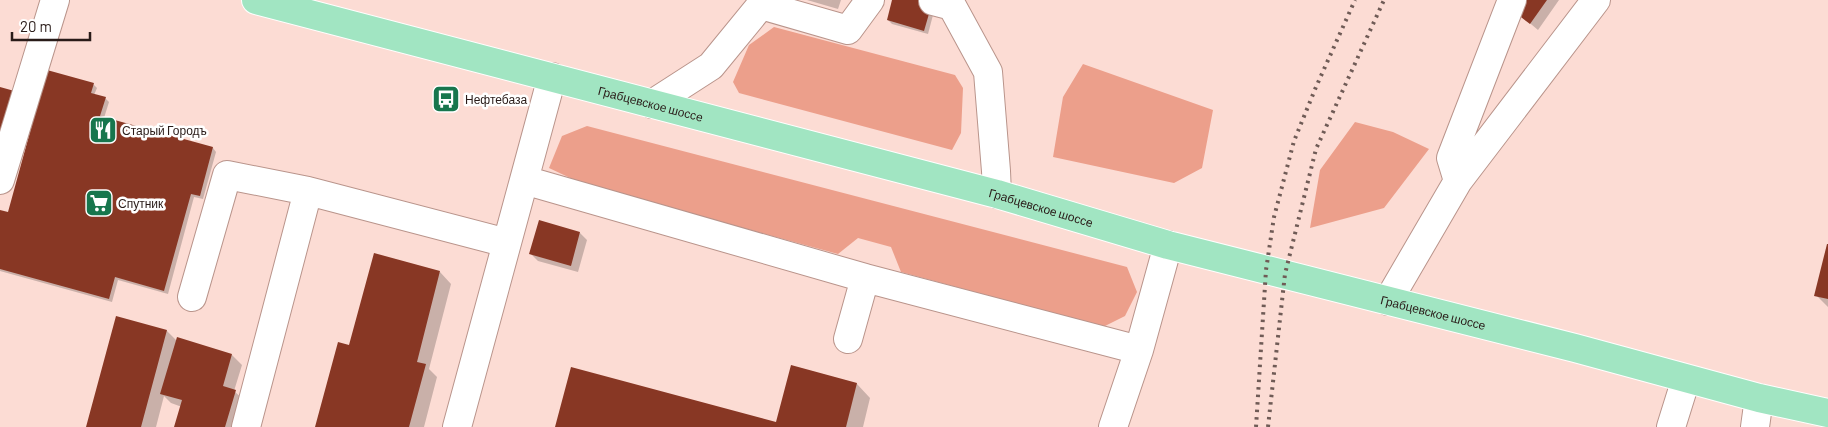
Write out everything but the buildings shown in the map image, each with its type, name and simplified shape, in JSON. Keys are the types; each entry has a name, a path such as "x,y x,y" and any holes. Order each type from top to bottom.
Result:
{"main road":[{"name":"Грабцевское шоссе","path":"256,0 319,8 552,77 996,194 1168,245 1575,348 1759,398 1828,413"}],"street":[{"path":"0,180 55,0"},
{"path":"652,104 711,66 760,4 848,30 870,0"},
{"path":"1458,181 1451,158 1512,0"},
{"path":"1388,302 1458,181 1596,0"},
{"path":"933,1 952,6 988,72 996,171 996,194"},
{"path":"457,427 552,77"},
{"path":"192,297 227,175 308,191 507,242"},
{"path":"524,180 865,278 1139,350"},
{"path":"246,427 308,191"},
{"path":"1113,427 1139,350 1168,245"},
{"path":"848,339 865,278"},
{"path":"1672,427 1686,379"},
{"path":"1755,427 1759,398"}],"shaded area":[{"path":"774,27 955,75 963,88 961,133 952,150 739,93 733,82 749,45"},
{"path":"1083,64 1213,110 1202,168 1174,183 1053,157 1063,97"},
{"path":"1355,122 1393,132 1429,149 1384,208 1310,228 1320,170"},
{"path":"587,126 1127,267 1137,292 1125,316 1103,327 901,272 891,247 858,238 838,254 583,184 549,168 562,136"}],"railway":[{"path":"1256,427 1266,270 1274,217 1294,141 1355,0"},
{"path":"1268,427 1285,274 1316,149 1384,0"}],"place":[{"name":"Нефтебаза","path":"446,99"},
{"name":"Старый Городъ","path":"103,130"},
{"name":"Спутник","path":"99,203"}]}
